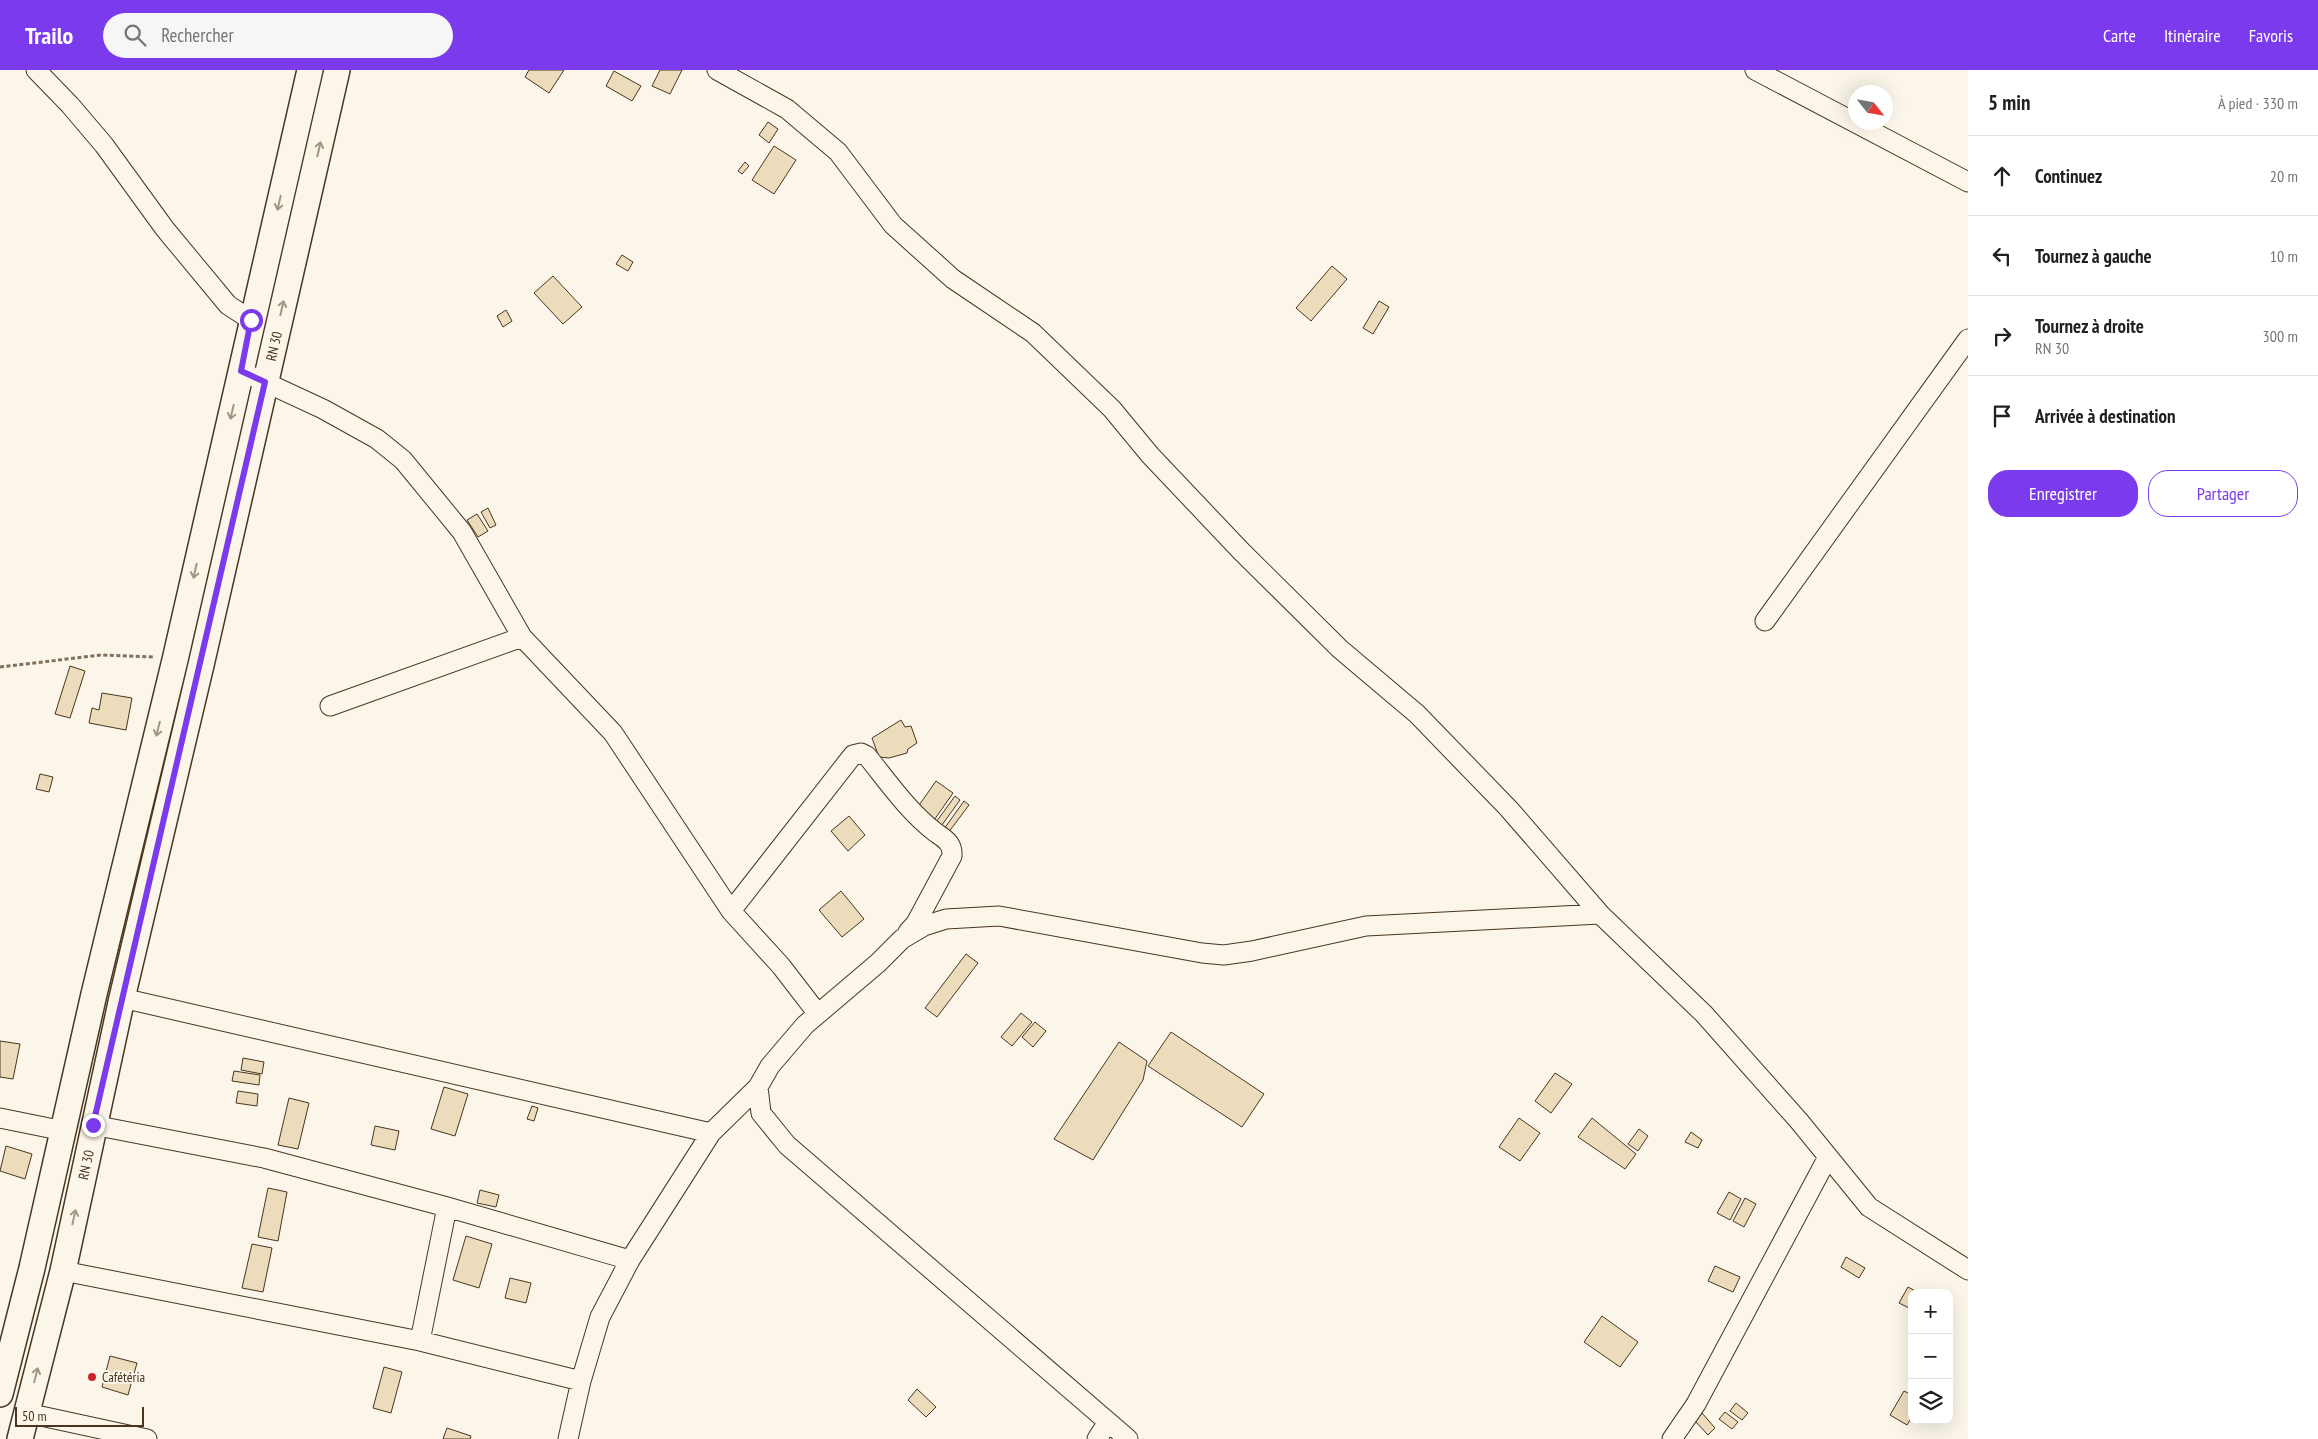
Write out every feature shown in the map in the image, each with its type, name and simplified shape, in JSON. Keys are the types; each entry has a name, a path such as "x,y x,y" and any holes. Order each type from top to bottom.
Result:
{"main road":[{"name":"RN 30","path":"0,1394 175,660 251,320 310,70"},
{"name":"RN 30","path":"20,1439 63,1271 93,1125 201,665 337,70"}],"street":[{"path":"36,70 70,105 104,146 165,229 228,306 251,320"},
{"path":"717,70 787,108 838,152 893,225 953,279 1033,334 1112,409 1150,456 1241,552 1340,649 1417,714 1509,809 1600,914 1704,1014 1828,1157 1868,1207 1968,1270"},
{"path":"1755,70 1968,182"},
{"path":"1765,621 1968,340"},
{"path":"241,371 323,409 369,435 403,460 462,532 522,637 613,733 731,911 781,966 818,1014"},
{"path":"330,706 522,637"},
{"path":"568,1439 581,1381 600,1317 630,1260 711,1133 758,1087 770,1066 805,1025 878,963 916,923 952,856 952,848 950,843 927,826 904,803 867,756 861,753 853,755 731,911"},
{"path":"902,939 924,926 946,919 999,916 1202,953 1224,954 1252,951 1366,926 1600,914"},
{"path":"122,998 711,1133"},
{"path":"758,1087 761,1113 787,1145 1128,1439"},
{"path":"0,1118 64,1131"},
{"path":"93,1125 264,1158 447,1207 630,1260"},
{"path":"1672,1439 1696,1404 1828,1157"},
{"path":"420,1340 447,1207"},
{"path":"63,1271 420,1340 581,1381"},
{"path":"26,1413 147,1439"},
{"path":"1097,1439 1108,1422"}],"path":[{"path":"0,667 101,655 133,655 175,660"}],"building":[{"path":"529,70 564,70 549,93 525,77"},
{"path":"660,70 682,70 670,94 652,86"},
{"path":"614,71 641,86 632,101 606,86"},
{"path":"768,122 778,129 769,143 759,135"},
{"path":"774,146 796,160 774,194 752,180"},
{"path":"745,162 749,166 742,174 738,171"},
{"path":"622,255 633,262 628,271 616,264"},
{"path":"1332,266 1347,279 1311,321 1296,308"},
{"path":"553,276 582,307 563,324 534,293"},
{"path":"1379,301 1389,307 1373,334 1363,328"},
{"path":"506,310 512,321 503,327 497,316"},
{"path":"488,508 496,525 490,528 481,512"},
{"path":"477,514 488,531 478,537 467,520"},
{"path":"70,666 85,671 70,718 55,714"},
{"path":"102,693 132,698 126,730 89,723 92,708 99,710"},
{"path":"901,720 905,727 911,726 917,743 908,749 907,753 889,758 879,757 872,738"},
{"path":"40,774 53,777 49,792 36,789"},
{"path":"936,781 953,793 932,823 915,811"},
{"path":"955,796 960,800 939,829 934,825"},
{"path":"964,801 969,805 948,833 944,829"},
{"path":"849,816 865,835 848,851 831,831"},
{"path":"841,891 864,919 842,937 819,910"},
{"path":"966,954 978,963 937,1017 925,1008"},
{"path":"1021,1013 1032,1022 1012,1046 1001,1037"},
{"path":"1035,1022 1046,1031 1033,1047 1022,1037"},
{"path":"1171,1032 1264,1094 1242,1127 1148,1066"},
{"path":"0,1041 20,1044 13,1079 0,1077"},
{"path":"1119,1042 1147,1061 1143,1080 1093,1160 1054,1139"},
{"path":"243,1058 264,1062 262,1074 241,1070"},
{"path":"234,1071 260,1075 259,1085 232,1081"},
{"path":"1555,1073 1572,1084 1551,1113 1535,1101"},
{"path":"444,1087 468,1094 455,1136 431,1129"},
{"path":"238,1091 258,1094 257,1106 236,1103"},
{"path":"289,1098 309,1103 298,1149 278,1145"},
{"path":"532,1106 538,1108 534,1121 527,1119"},
{"path":"1519,1118 1540,1133 1520,1161 1499,1147"},
{"path":"1592,1118 1636,1154 1625,1169 1578,1137"},
{"path":"375,1126 399,1131 395,1150 371,1145"},
{"path":"1639,1129 1648,1136 1638,1151 1628,1144"},
{"path":"1691,1132 1702,1140 1698,1148 1685,1142"},
{"path":"6,1146 32,1154 25,1179 0,1171"},
{"path":"268,1188 287,1192 278,1241 258,1237"},
{"path":"480,1190 499,1195 496,1207 477,1203"},
{"path":"1729,1192 1741,1199 1730,1220 1717,1213"},
{"path":"1745,1198 1756,1204 1744,1227 1733,1221"},
{"path":"466,1236 492,1244 479,1288 453,1280"},
{"path":"252,1244 272,1248 263,1292 242,1288"},
{"path":"1846,1257 1865,1268 1859,1278 1841,1267"},
{"path":"1715,1266 1740,1277 1733,1292 1708,1281"},
{"path":"510,1278 531,1283 526,1303 505,1298"},
{"path":"1908,1287 1912,1289 1908,1289 1908,1308 1899,1303"},
{"path":"1602,1316 1638,1342 1620,1367 1584,1342"},
{"path":"110,1356 137,1363 128,1395 102,1387"},
{"path":"384,1367 402,1372 391,1413 373,1408"},
{"path":"917,1389 936,1407 926,1417 908,1400"},
{"path":"1904,1391 1908,1393 1907,1425 1890,1415"},
{"path":"1736,1403 1748,1413 1742,1420 1730,1411"},
{"path":"1725,1412 1738,1422 1732,1429 1719,1419"},
{"path":"1702,1413 1715,1428 1708,1435 1695,1421"},
{"path":"447,1428 471,1436 470,1439 443,1439"}],"place":[{"name":"Cafétéria","path":"92,1377"}],"route":[{"path":"93,1125 265,382 241,371 251,320"}]}
